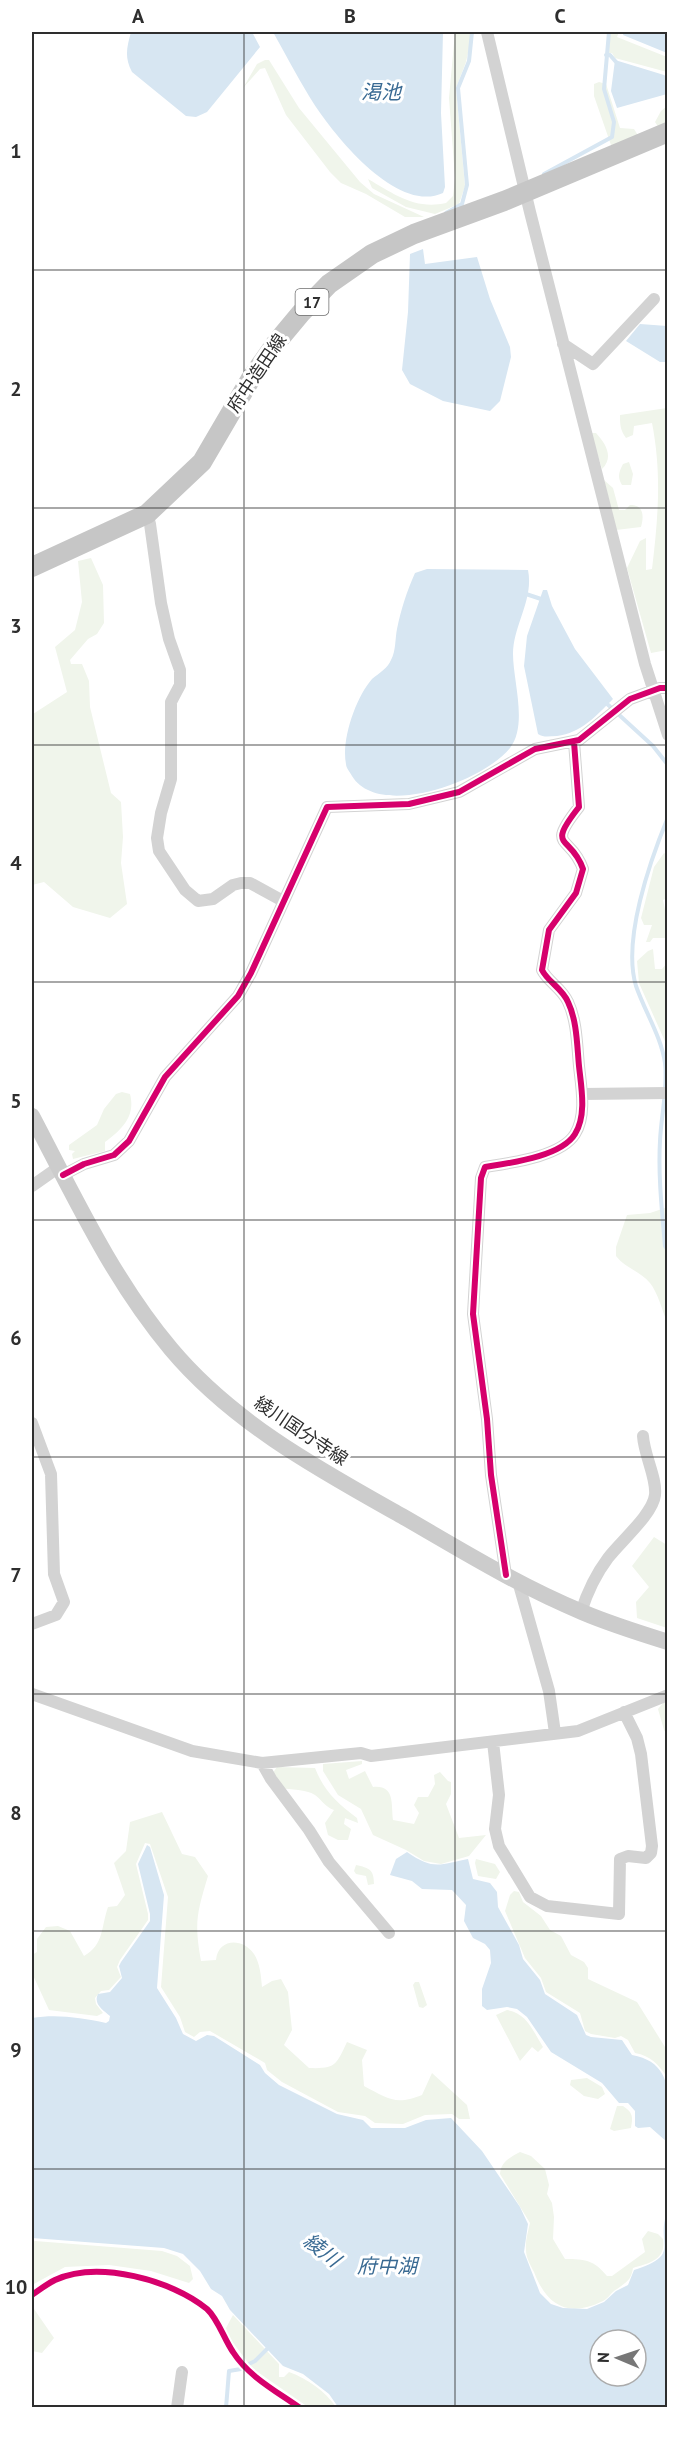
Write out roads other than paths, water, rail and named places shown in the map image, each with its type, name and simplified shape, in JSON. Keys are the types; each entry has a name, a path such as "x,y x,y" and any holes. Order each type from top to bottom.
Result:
{"main road":[{"name":"府中造田線","path":"32,567 147,513 202,462 250,380 276,343 329,284 372,254 414,234 525,192 668,132"},
{"name":"綾川国分寺線","path":"32,1116 127,1289 173,1351 203,1382 265,1433 324,1472 512,1578 581,1612 668,1642"}],"street":[{"path":"488,32 563,344 652,690 668,735"},
{"path":"563,344 593,364 654,299"},
{"path":"147,513 161,603 169,639 180,670 180,685 171,702 171,779 161,813 157,838 159,851 185,890 198,901 213,899 233,885 250,883 283,901"},
{"path":"32,1186 61,1171 114,1155 129,1141 165,1077 238,996 251,973 327,807 409,804 459,792 535,749 550,744 574,742 630,699 652,690 668,688"},
{"path":"555,1734 549,1691 512,1578 491,1475 487,1419 473,1314 481,1178 485,1167 535,1158 568,1141 575,1135 581,1119 582,1094 575,1024 568,1002 560,989 542,970 549,930 576,893 583,869 563,841 562,834 563,827 579,807 574,742"},
{"path":"582,1094 665,1093"},
{"path":"32,1423 51,1474 54,1574 64,1602 56,1615 32,1624"},
{"path":"581,1612 591,1585 608,1558 651,1506 655,1495 643,1437"},
{"path":"32,1694 192,1750 262,1762 361,1753 371,1756 578,1731 668,1695"},
{"path":"493,1742 499,1795 495,1829 499,1846 530,1897 547,1906 619,1914 620,1859 627,1856 646,1858 651,1853 652,1846 638,1738 624,1712"},
{"path":"262,1762 271,1779 309,1830 329,1862 389,1933"},
{"path":"177,2408 182,2372"}],"water":[{"path":"131,32 252,32 260,47 207,112 196,117 186,116 132,72 127,57"},
{"name":"渇池","path":"273,32 443,32 441,113 445,187 443,193 425,197 405,192 385,181 366,166 348,148 319,111"},
{"path":"624,32 667,32 667,53 623,35"},
{"path":"615,60 664,75 667,77 667,94 617,108 611,91"},
{"path":"423,249 425,264 477,257 490,299 510,347 511,357 500,401 490,411 443,401 410,384 402,370 408,312 410,254"},
{"path":"640,324 667,326 667,362 660,362 626,341"},
{"path":"427,569 528,570 528,592 516,633 513,654 519,715 518,727 510,748 478,772 456,783 431,791 407,795 384,795 365,789 347,768 345,754 348,731 360,696 372,679 388,666 393,656 400,614 415,573"},
{"path":"543,590 547,590 552,606 575,649 613,699 581,727 557,736 538,734 524,666 527,636"},
{"name":"府中湖","path":"147,1845 150,1847 164,1895 157,1988 183,2034 196,2041 207,2035 214,2036 260,2065 265,2073 279,2085 337,2114 363,2120 371,2128 405,2128 426,2120 451,2118 482,2151 520,2207 528,2224 524,2252 540,2293 551,2304 563,2308 587,2309 604,2302 616,2291 628,2285 634,2270 658,2259 663,2253 664,2223 667,2212 667,2407 338,2407 329,2394 303,2374 283,2366 230,2310 222,2296 211,2289 200,2271 183,2254 164,2248 32,2238 32,2018 78,2018 106,2023 109,2021 110,2016 98,2004 98,1994 110,1992 122,1978 119,1966 150,1921 138,1864"},
{"path":"407,1852 423,1862 436,1865 468,1859 473,1879 490,1883 497,1892 498,1907 519,1945 523,1959 540,1980 545,1994 577,2015 586,2035 622,2040 632,2055 647,2060 657,2067 664,2077 667,2088 667,2142 650,2127 635,2126 635,2111 628,2103 619,2103 602,2083 551,2052 527,2017 517,2009 507,2007 487,2010 482,2006 482,1989 491,1963 490,1950 485,1944 473,1938 464,1921 466,1905 452,1890 422,1889 412,1881 390,1875 396,1859"}],"waterway":[{"path":"446,213 462,204 467,185 458,88 469,61 472,32"},
{"path":"544,174 612,137 614,122 604,89 609,32"},
{"path":"606,55 610,55 616,62"},
{"path":"526,594 541,599"},
{"path":"605,702 653,746 668,765"},
{"path":"668,817 646,878 635,924 633,946 636,986 665,1063 666,1082 660,1167 665,1246 668,1250"},
{"path":"247,2365 255,2361 269,2347"},
{"path":"226,2408 229,2371 241,2369"}],"water label":[{"name":"綾川","path":"322,2250"}]}
